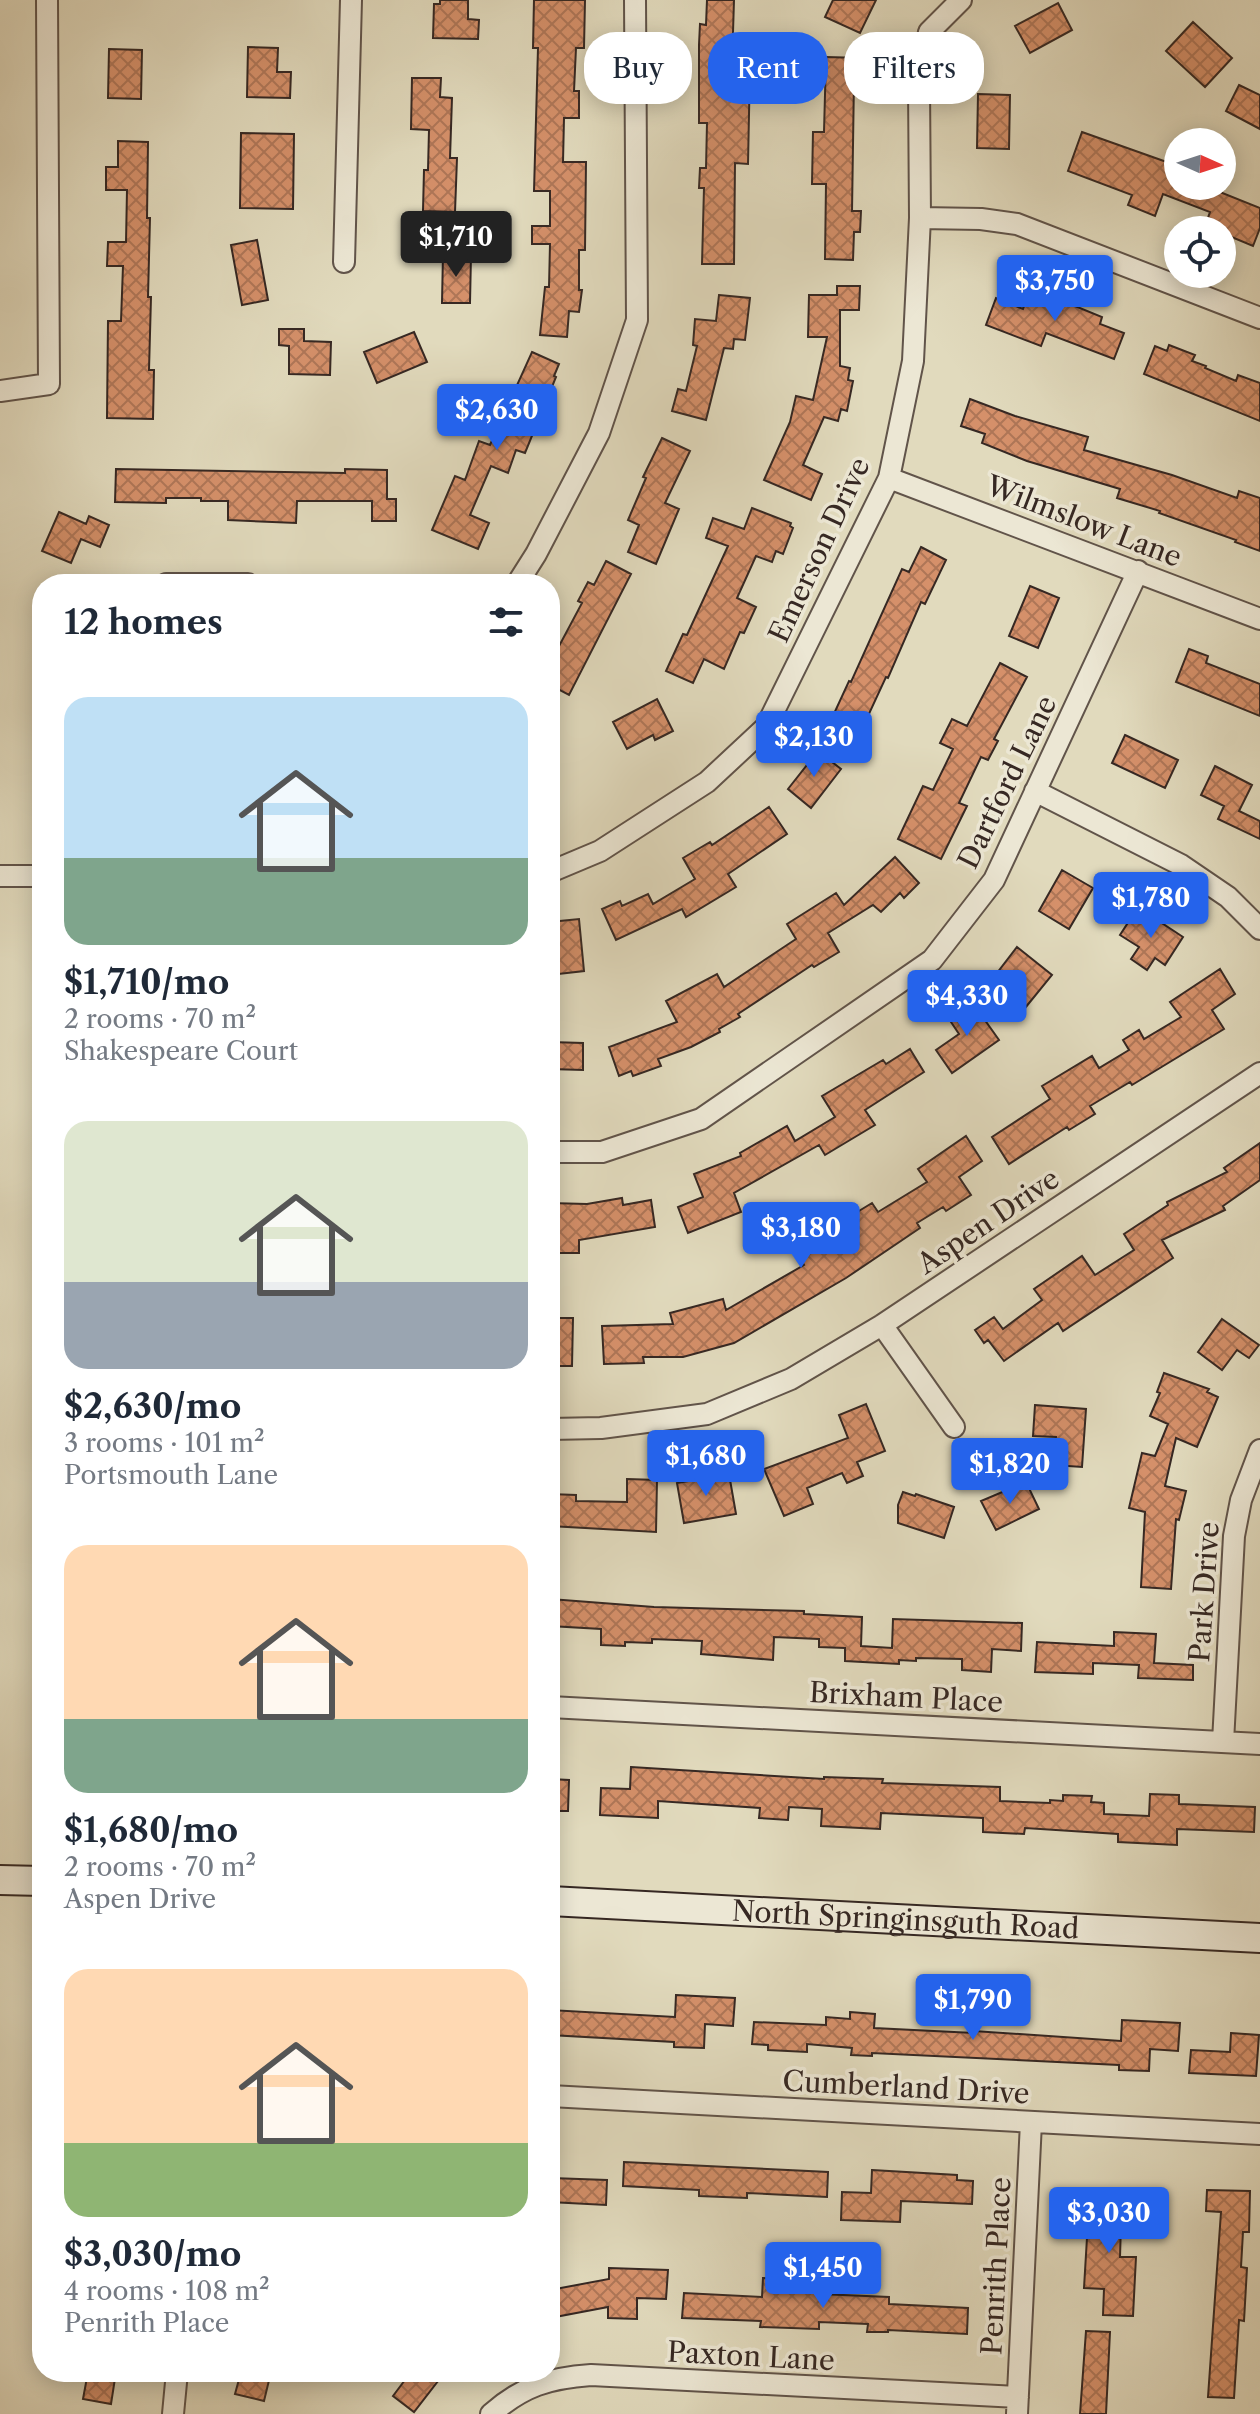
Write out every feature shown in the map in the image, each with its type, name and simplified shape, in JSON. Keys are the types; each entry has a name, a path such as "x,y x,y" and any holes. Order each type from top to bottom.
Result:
{"street":[{"path":"0,391 49,384 47,0"},
{"path":"344,262 351,0"},
{"path":"523,574 599,433 637,320 635,0"},
{"name":"Emerson Drive","path":"560,868 600,851 707,782 766,727 889,478 913,361 920,218 919,85 929,32 961,0"},
{"path":"920,218 981,219 1017,224 1260,318"},
{"name":"Wilmslow Lane","path":"889,478 1260,619"},
{"name":"Dartford Lane","path":"560,1152 602,1152 701,1119 932,960 994,880 1138,571"},
{"path":"1035,791 1181,865 1228,897 1260,929"},
{"path":"0,876 32,876"},
{"name":"Aspen Drive","path":"560,1429 601,1428 707,1414 791,1379 882,1325 1260,1073"},
{"path":"882,1325 954,1427"},
{"name":"Park Drive","path":"1223,1742 1234,1536 1241,1500 1260,1450"},
{"name":"Brixham Place","path":"560,1708 1260,1744"},
{"path":"0,1880 32,1881"},
{"name":"North Springinsguth Road","path":"560,1902 1260,1938"},
{"name":"Cumberland Drive","path":"560,2097 1260,2134"},
{"name":"Penrith Place","path":"1017,2406 1031,2122"},
{"name":"Paxton Lane","path":"560,2378 591,2375 1017,2406"},
{"path":"173,2410 176,2382"},
{"name":"Paxton Lane","path":"491,2414 509,2398 545,2382"}],"building":[{"path":"440,0 468,0 468,19 479,20 478,39 433,38 434,4 440,4"},
{"path":"534,0 585,0 584,48 576,48 574,91 579,91 579,118 564,118 563,162 586,162 585,250 579,250 579,290 582,290 579,312 569,311 567,337 540,335 545,287 549,287 550,244 532,244 532,226 550,226 550,191 534,191 538,48 533,48"},
{"path":"707,0 734,0 733,32 708,32 708,104 749,104 748,164 735,163 734,264 702,264 704,188 699,188 700,168 706,168 707,123 699,123 699,45 700,24 706,25"},
{"path":"833,0 876,0 860,32 825,17"},
{"path":"1058,3 1072,30 1030,53 1015,26"},
{"path":"1193,22 1232,58 1205,87 1166,51"},
{"path":"248,47 278,48 277,72 291,72 290,98 247,97"},
{"path":"109,49 142,50 141,99 108,98"},
{"path":"828,57 844,58 844,104 854,104 852,211 861,211 860,232 854,232 853,260 825,259 826,184 812,184 813,132 824,132 825,104 828,104"},
{"path":"412,78 441,78 440,97 452,98 450,158 457,158 455,212 423,211 429,130 411,129"},
{"path":"1239,85 1260,95 1260,129 1226,111"},
{"path":"984,94 1010,95 1009,149 977,148 978,104 984,104"},
{"path":"1082,132 1164,161 1164,194 1155,216 1128,205 1132,195 1068,171"},
{"path":"241,133 294,134 293,209 240,208"},
{"path":"118,141 148,142 149,370 154,370 153,419 107,418 108,321 121,321 123,266 107,266 108,242 126,242 127,190 106,190 106,167 118,167"},
{"path":"1236,198 1260,208 1260,228 1253,246 1236,239 1236,216 1209,216 1210,212 1179,200"},
{"path":"257,240 268,300 242,305 231,245"},
{"path":"443,254 471,255 470,303 442,303"},
{"path":"837,286 860,286 859,310 840,310 840,366 850,368 848,380 853,381 847,411 841,409 838,421 824,417 803,465 822,474 811,500 764,480 790,422 796,396 813,400 827,337 808,337 809,295 837,295"},
{"path":"1031,288 1102,317 1100,324 1124,333 1114,359 1046,333 1041,346 986,325 996,298 1023,309"},
{"path":"719,295 750,298 745,340 734,339 733,349 724,348 706,420 672,411 678,389 686,391 697,346 693,345 695,319 716,321"},
{"path":"279,329 304,329 304,341 331,342 330,375 289,374 289,346 279,345"},
{"path":"414,332 427,362 377,383 364,352"},
{"path":"1169,345 1195,355 1192,361 1236,381 1238,375 1260,383 1260,421 1144,374 1155,346 1167,351"},
{"path":"532,352 559,364 556,377 525,453 516,450 508,473 491,466 470,515 489,523 478,549 432,530 455,476 465,480 479,441 490,445"},
{"path":"970,399 1088,437 1084,450 1172,475 1237,498 1239,491 1260,498 1260,551 1160,511 1117,498 1120,489 1027,461 982,443 985,434 961,426"},
{"path":"662,438 690,451 665,503 679,509 656,564 628,552 639,525 628,520 646,478 643,477"},
{"path":"116,469 345,473 345,469 387,470 387,499 396,499 396,521 372,521 372,501 297,501 296,523 228,520 228,501 166,498 166,503 115,502"},
{"path":"752,508 791,523 793,528 783,554 776,551 772,562 756,556 737,598 756,607 744,633 740,632 724,669 704,659 693,683 666,671 683,634 687,635 728,546 706,538 713,518 744,529"},
{"path":"59,512 86,524 89,516 109,525 100,547 81,539 71,563 42,551"},
{"path":"921,547 946,560 925,604 921,602 855,744 826,731 902,569 909,572"},
{"path":"606,561 631,574 569,695 560,690 560,644 582,603 578,601 588,582 594,585"},
{"path":"1030,586 1059,598 1038,648 1009,636"},
{"path":"1189,649 1208,656 1206,663 1260,684 1260,716 1176,682"},
{"path":"1000,663 1027,677 994,739 998,741 988,760 981,757 959,803 967,806 941,859 898,839 923,786 933,790 953,749 940,743 952,719 967,726"},
{"path":"657,699 673,731 655,740 653,735 627,749 613,722"},
{"path":"1125,735 1178,760 1165,788 1112,763"},
{"path":"818,751 841,769 811,808 788,789"},
{"path":"1215,766 1252,785 1239,811 1260,821 1260,839 1218,819 1224,806 1201,795"},
{"path":"769,807 787,834 728,874 736,887 686,917 682,909 616,940 602,909 620,901 622,906 648,894 653,904 695,879 683,858 710,842 712,845"},
{"path":"895,857 919,883 904,898 900,893 881,912 873,905 828,933 839,952 814,967 812,965 738,1014 740,1017 719,1029 720,1032 658,1059 661,1066 633,1076 631,1071 619,1076 609,1047 677,1022 666,1001 717,974 724,987 796,939 787,924 836,893 844,905"},
{"path":"1062,870 1093,888 1069,929 1039,911"},
{"path":"1135,912 1148,921 1151,916 1183,937 1165,965 1155,958 1147,970 1131,959 1139,947 1120,935"},
{"path":"579,919 584,971 560,974 560,921"},
{"path":"1017,947 1052,975 1021,1013 987,986"},
{"path":"1220,969 1235,994 1212,1010 1224,1029 1132,1085 1130,1082 1090,1106 1095,1114 1069,1130 1067,1127 1009,1164 992,1137 1050,1099 1042,1086 1092,1056 1099,1068 1129,1050 1123,1040 1139,1030 1144,1039 1181,1017 1170,1002"},
{"path":"972,1002 999,1040 952,1073 936,1050 959,1034 949,1019"},
{"path":"560,1042 583,1043 583,1070 560,1069"},
{"path":"910,1049 924,1072 865,1110 875,1125 825,1155 819,1145 734,1193 741,1212 688,1233 678,1207 703,1197 694,1174 741,1156 740,1153 787,1126 795,1141 835,1117 822,1096 883,1060 886,1064"},
{"path":"966,1136 982,1161 959,1177 971,1195 946,1211 943,1207 917,1223 920,1228 846,1278 734,1343 683,1357 643,1357 644,1363 604,1364 602,1326 673,1324 670,1313 723,1299 726,1310 804,1265 795,1250 872,1203 878,1212 927,1182 918,1169"},
{"path":"1260,1143 1260,1180 1223,1206 1225,1210 1162,1240 1173,1258 1063,1331 1058,1323 1004,1361 988,1340 984,1343 975,1330 994,1317 1003,1329 1042,1300 1034,1289 1082,1256 1095,1275 1134,1250 1124,1234 1168,1205 1167,1202 1227,1172 1224,1168"},
{"path":"622,1198 623,1205 651,1200 655,1227 579,1240 579,1253 560,1253 560,1203 587,1204"},
{"path":"560,1318 573,1318 572,1366 560,1366"},
{"path":"1222,1319 1259,1345 1249,1358 1237,1350 1222,1370 1198,1352"},
{"path":"1164,1373 1209,1389 1207,1392 1218,1397 1197,1447 1176,1438 1165,1486 1186,1491 1179,1520 1176,1519 1171,1589 1141,1587 1145,1512 1129,1508 1142,1453 1155,1456 1168,1424 1150,1416"},
{"path":"866,1404 885,1451 857,1462 863,1476 847,1483 842,1473 807,1488 813,1504 784,1516 764,1469 848,1438 839,1415"},
{"path":"1035,1405 1086,1409 1082,1467 1054,1465 1056,1437 1033,1436"},
{"path":"729,1474 736,1514 684,1523 677,1483"},
{"path":"627,1479 657,1480 656,1532 560,1527 560,1494 576,1495 576,1501 627,1502"},
{"path":"1026,1482 1039,1509 996,1530 981,1501"},
{"path":"903,1492 954,1507 944,1538 898,1523 898,1505"},
{"path":"560,1600 654,1607 804,1611 804,1614 862,1617 861,1646 892,1648 893,1619 1022,1623 1021,1651 992,1649 991,1672 962,1670 962,1659 916,1658 916,1661 899,1660 899,1664 845,1661 845,1648 819,1647 819,1639 774,1637 773,1660 701,1654 702,1641 652,1639 652,1643 601,1645 601,1629 560,1627"},
{"path":"1114,1632 1156,1634 1154,1663 1193,1665 1193,1680 1138,1678 1139,1665 1093,1663 1093,1674 1035,1672 1037,1642 1114,1646"},
{"path":"631,1767 1000,1787 1000,1801 1050,1803 1050,1800 1063,1801 1063,1795 1092,1796 1091,1802 1104,1803 1104,1814 1149,1816 1150,1794 1179,1795 1179,1804 1255,1807 1254,1832 1177,1829 1177,1845 1118,1842 1118,1834 1025,1828 1024,1834 983,1832 983,1818 881,1813 880,1829 821,1826 822,1809 789,1807 788,1820 759,1818 760,1808 658,1801 658,1818 600,1815 601,1788 630,1789"},
{"path":"560,1780 569,1780 568,1811 560,1811"},
{"path":"676,1995 735,1998 733,2026 705,2024 704,2048 674,2047 674,2042 560,2036 560,2011 675,2017"},
{"path":"850,2012 875,2014 874,2028 1121,2041 1122,2020 1180,2023 1178,2051 1150,2049 1149,2071 1119,2070 1119,2065 872,2053 872,2056 851,2055 852,2048 807,2044 807,2052 768,2050 768,2045 752,2044 754,2022 826,2025 826,2017 850,2019"},
{"path":"1231,2033 1259,2035 1256,2076 1189,2073 1191,2050 1230,2052"},
{"path":"624,2162 828,2172 827,2197 747,2193 747,2198 699,2196 699,2190 623,2186"},
{"path":"872,2170 957,2175 957,2180 973,2181 972,2204 901,2201 900,2222 841,2220 842,2192 871,2193"},
{"path":"560,2178 607,2180 606,2205 560,2203"},
{"path":"1095,2190 1122,2191 1120,2257 1136,2257 1133,2316 1103,2315 1104,2289 1084,2288 1089,2204 1094,2204"},
{"path":"1207,2190 1250,2191 1249,2232 1243,2232 1241,2267 1247,2268 1244,2321 1239,2320 1234,2398 1208,2397 1221,2212 1206,2211"},
{"path":"609,2268 668,2270 666,2299 637,2298 637,2319 608,2318 608,2307 560,2316 560,2288 609,2279"},
{"path":"763,2278 821,2280 820,2294 889,2297 889,2304 968,2308 967,2334 888,2330 867,2332 868,2324 819,2322 819,2329 760,2327 761,2321 682,2318 684,2293 762,2297"},
{"path":"1086,2331 1110,2332 1106,2414 1080,2414"},
{"path":"86,2382 114,2382 111,2404 83,2399"},
{"path":"238,2382 269,2382 264,2401 235,2394"},
{"path":"404,2382 437,2382 414,2412 393,2396"}]}
